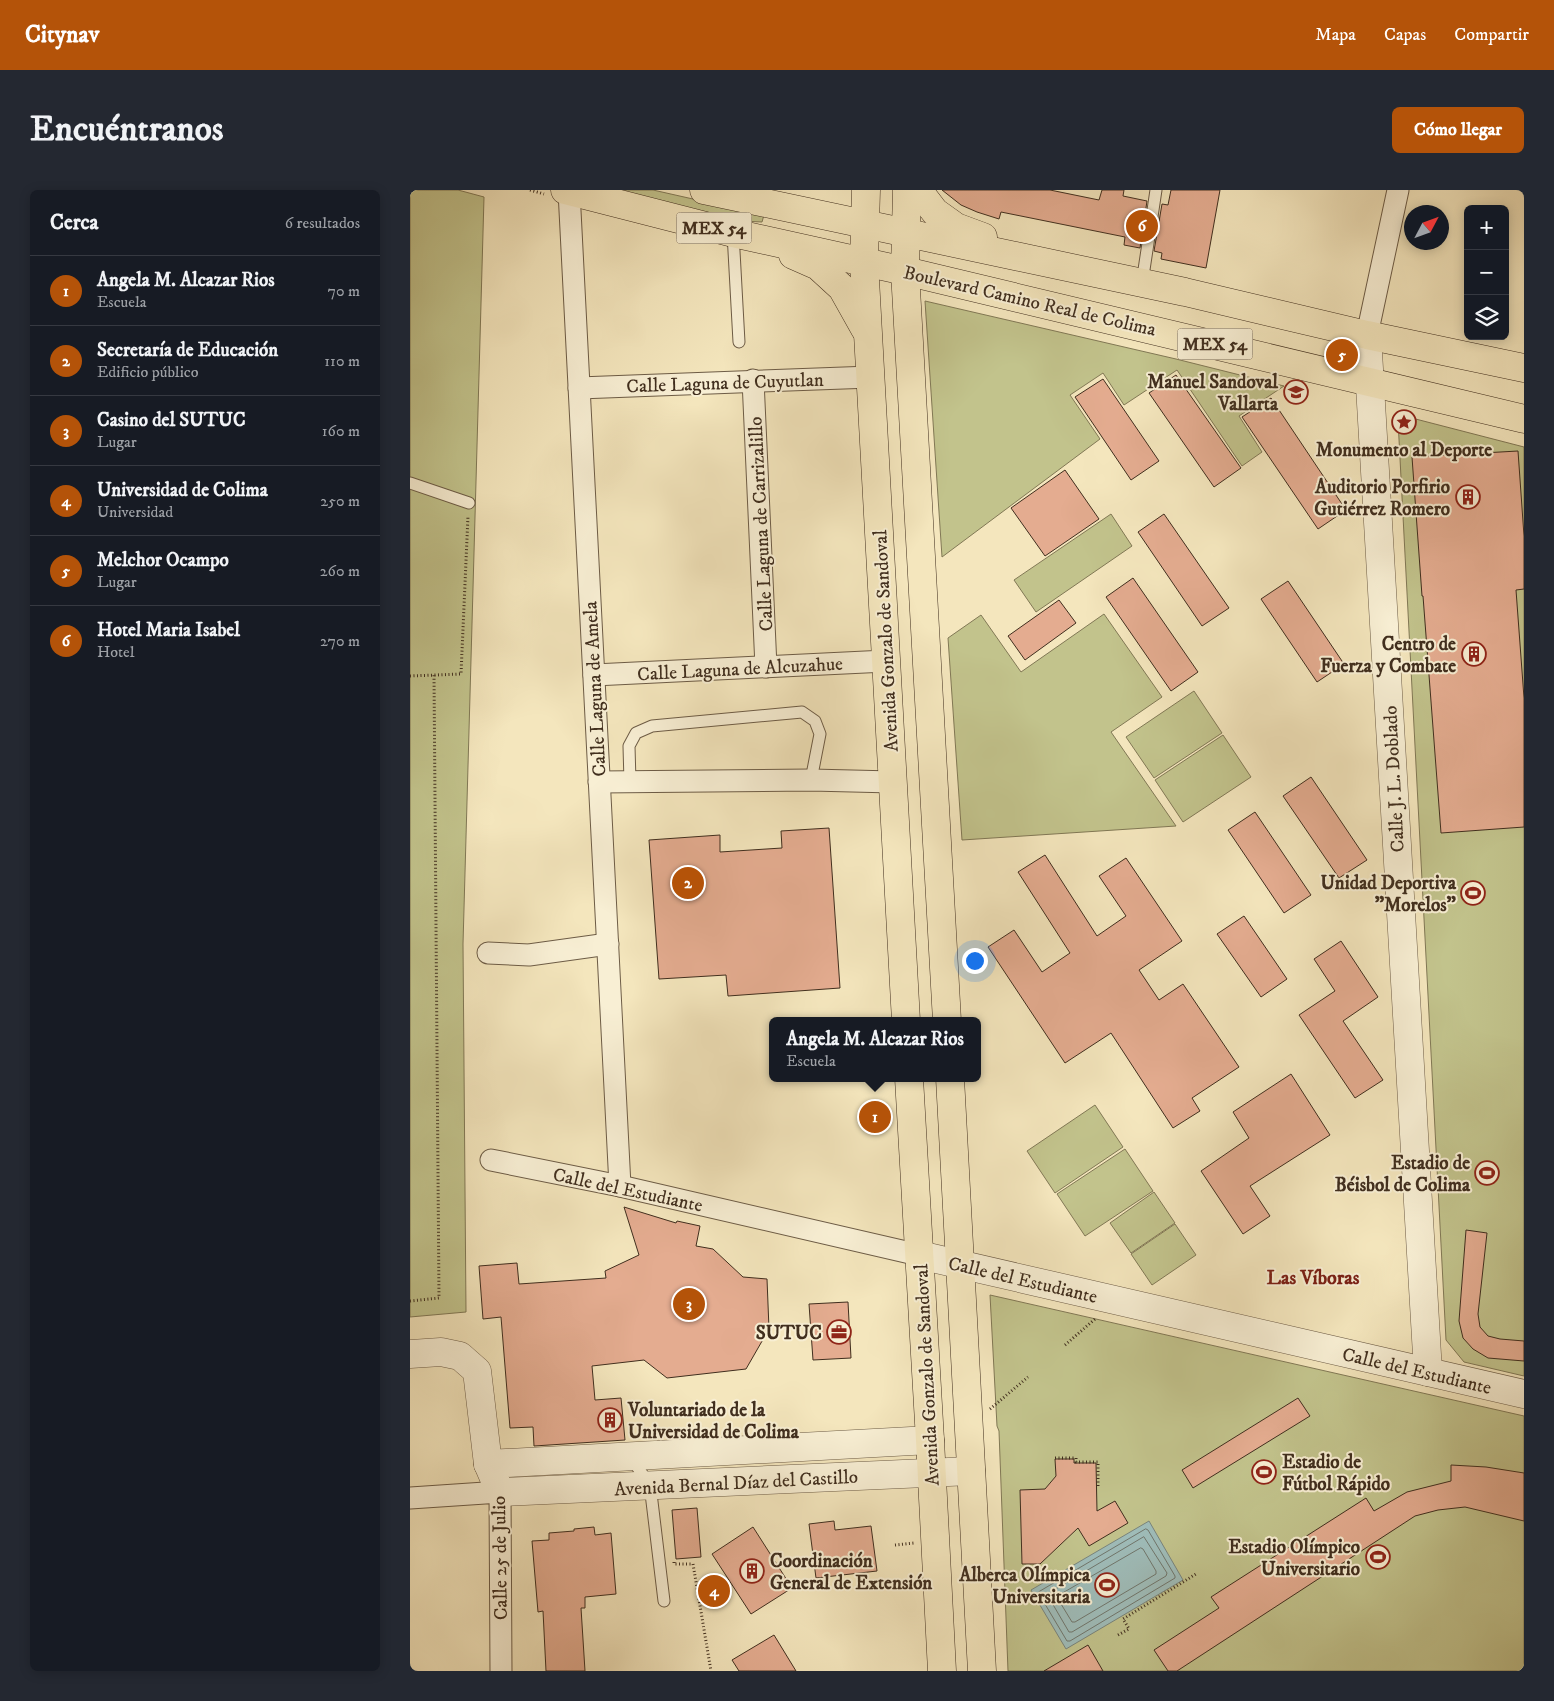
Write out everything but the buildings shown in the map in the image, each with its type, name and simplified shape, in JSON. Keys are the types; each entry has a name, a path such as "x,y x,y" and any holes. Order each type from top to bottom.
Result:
{"main road":[{"name":"Avenida Gonzalo de Sandoval","path":"866,190 864,261 906,1017"},
{"path":"907,190 906,271 947,1017"},
{"path":"918,190 935,212 956,227 1061,267"},
{"name":"Boulevard Camino Real de Colima","path":"567,191 737,234 864,261 1524,418"},
{"name":"Boulevard Camino Real de Colima","path":"714,191 1524,368"},
{"path":"737,234 818,266 842,288 869,335"},
{"path":"884,624 925,621"},
{"path":"902,938 942,938"},
{"name":"Avenida Gonzalo de Sandoval","path":"909,1082 942,1671"},
{"path":"950,1082 982,1671"}],"street":[{"path":"1367,335 1398,190"},
{"name":"Calle Laguna de Amela","path":"567,191 579,388 620,1186"},
{"name":"Calle J. L. Doblado","path":"1367,335 1428,1372"},
{"name":"Calle Laguna de Cuyutlan","path":"579,388 871,377"},
{"name":"Calle Laguna de Carrizalillo","path":"753,380 766,667"},
{"name":"Calle Laguna de Alcuzahue","path":"594,675 886,661"},
{"path":"599,782 811,780 893,782"},
{"path":"488,953 529,954 608,944"},
{"name":"Calle del Estudiante","path":"491,1160 620,1186 1524,1394"},
{"name":"Calle 25 de Julio","path":"410,1354 441,1352 460,1356 477,1371 488,1464 500,1492 501,1671"},
{"name":"Avenida Bernal Díaz del Castillo","path":"488,1464 930,1440"},
{"name":"Avenida Bernal Díaz del Castillo","path":"500,1492 971,1471"},
{"path":"410,1498 500,1492"}],"lane":[{"path":"1142,283 1156,190"},
{"path":"737,234 739,342"},
{"path":"410,483 469,503"},
{"path":"630,782 629,746 636,734 652,726 802,712 815,721 820,734 811,780"},
{"path":"630,1456 650,1485 664,1601"}],"path":[{"path":"410,676 461,674 469,503"},
{"path":"410,1301 440,1298 434,675"},
{"path":"1065,1345 1101,1314"},
{"path":"989,1410 1028,1377"},
{"path":"1055,1458 1076,1458 1076,1462 1098,1462 1098,1488"},
{"path":"673,1554 674,1564 692,1564 711,1671"},
{"path":"1118,1635 1129,1629 1123,1619 1196,1574"}],"green space":[{"path":"410,190 458,190 484,197 463,944 466,1312 410,1317"},
{"path":"601,190 653,190 764,215 762,222 742,221"},
{"path":"925,301 1284,386 1239,416 1262,452 1242,466 1177,370 1124,405 1103,373 1070,395 1100,439 942,557"},
{"name":"Unidad Deportiva \"Morelos\"","path":"1404,416 1524,447 1524,1376 1464,1362 1446,1340 1398,420"},
{"path":"1111,514 1132,546 1036,612 1014,580"},
{"path":"1104,614 1162,697 1111,732 1176,826 962,840 948,638 981,615 1021,672"},
{"path":"1194,691 1222,733 1154,778 1126,737"},
{"path":"1223,735 1251,777 1183,822 1155,780"},
{"path":"1095,1105 1123,1147 1055,1193 1027,1151"},
{"path":"1125,1149 1153,1191 1085,1236 1057,1194"},
{"path":"1154,1192 1175,1223 1131,1253 1110,1223"},
{"path":"1175,1224 1196,1255 1152,1285 1131,1254"},
{"path":"990,1295 1524,1416 1524,1671 1008,1671 999,1431 997,1426"}],"water":[{"name":"Alberca Olímpica Universitaria","path":"1149,1521 1183,1580 1066,1649 1031,1590"}],"place":[{"name":"Hotel Maria Isabel","path":"1142,226"},
{"name":"Melchor Ocampo","path":"1342,355"},
{"name":"Manuel Sandoval Vallarta","path":"1296,392"},
{"name":"Monumento al Deporte","path":"1404,422"},
{"name":"Auditorio Porfirio Gutiérrez Romero","path":"1468,497"},
{"name":"Centro de Fuerza y Combate","path":"1474,654"},
{"name":"Secretaría de Educación","path":"688,883"},
{"name":"Unidad Deportiva \"Morelos\"","path":"1473,893"},
{"name":"Angela M. Alcazar Rios","path":"875,1117"},
{"name":"Estadio de Béisbol de Colima","path":"1487,1173"},
{"name":"Casino del SUTUC","path":"689,1304"},
{"name":"SUTUC","path":"839,1332"},
{"name":"Voluntariado de la Universidad de Colima","path":"610,1420"},
{"name":"Estadio de Fútbol Rápido","path":"1264,1472"},
{"name":"Estadio Olímpico Universitario","path":"1378,1557"},
{"name":"Coordinación General de Extensión","path":"752,1571"},
{"name":"Alberca Olímpica Universitaria","path":"1107,1585"},
{"name":"Universidad de Colima","path":"714,1591"}],"district":[{"name":"Las Víboras","path":"1313,1277"}]}
